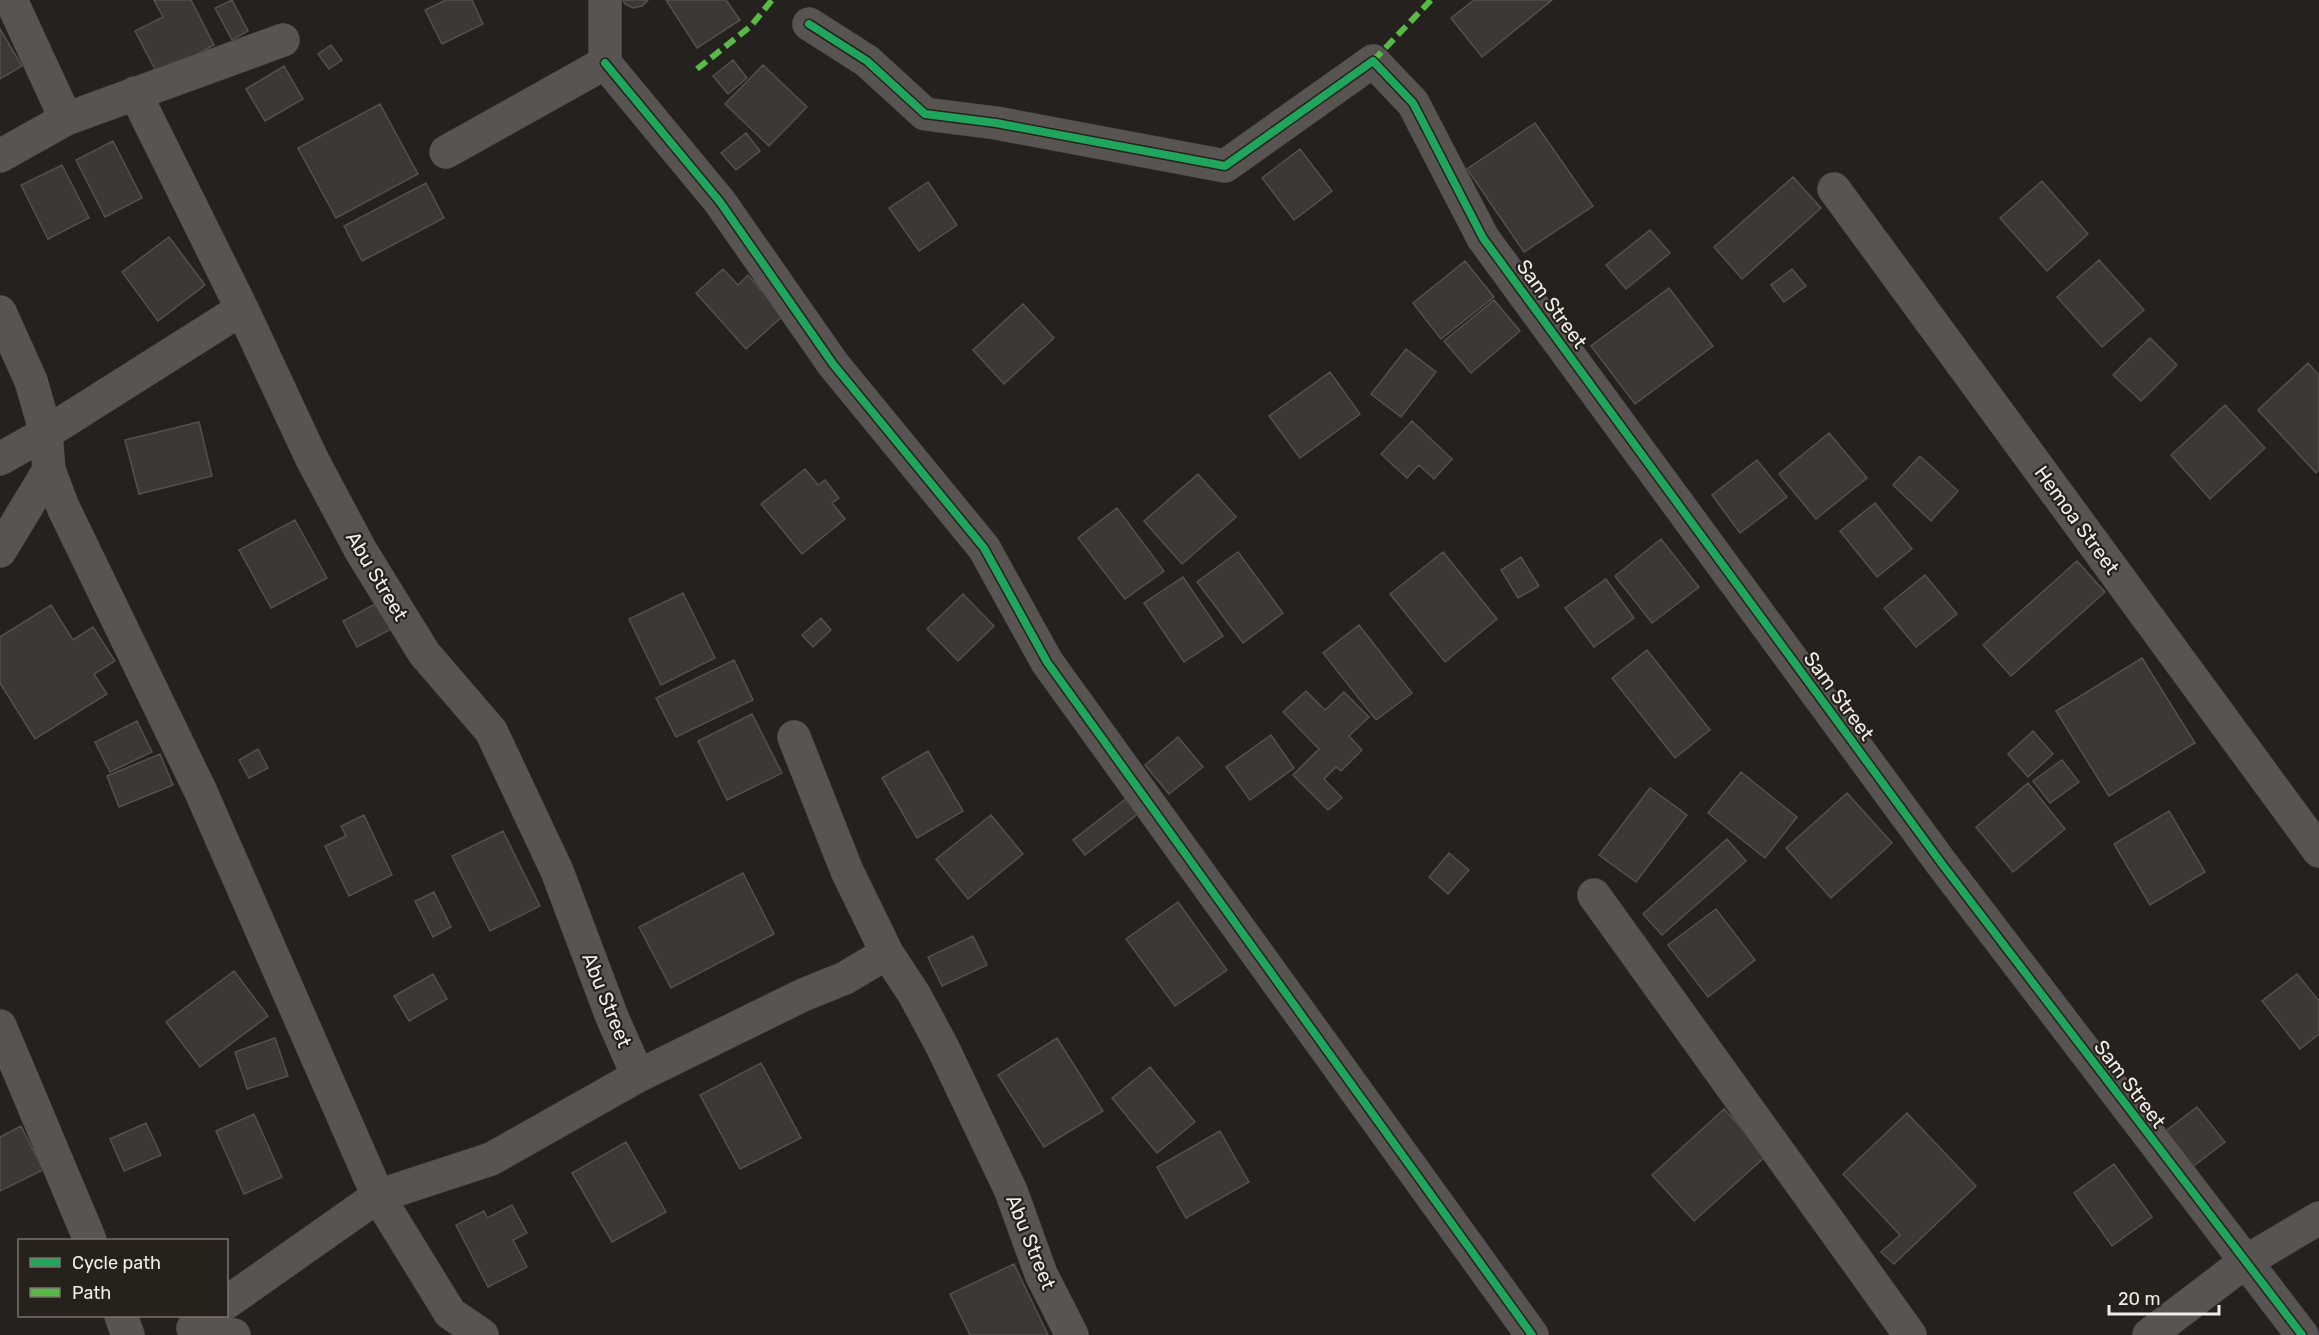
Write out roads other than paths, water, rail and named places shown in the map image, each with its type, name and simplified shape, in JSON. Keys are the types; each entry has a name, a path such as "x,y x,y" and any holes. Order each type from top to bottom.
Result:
{"street":[{"path":"11,0 66,119"},
{"path":"605,0 605,63 720,202 833,364 984,548 1047,662 1532,1335"},
{"name":"Sam Street","path":"809,24 867,61 925,114 996,123 1225,166 1373,61 1413,103 1483,238 1942,864 2302,1335"},
{"path":"0,156 66,119 282,40"},
{"path":"446,152 605,63"},
{"name":"Abu Street","path":"135,93 242,309 312,459 361,551 424,653 491,731 557,871 612,1017 638,1076"},
{"name":"Hemoa Street","path":"1834,189 2319,851"},
{"path":"0,459 46,433 242,309"},
{"path":"0,312 31,381 46,433 49,470 63,507 201,792 378,1196 450,1313 482,1335"},
{"path":"0,551 49,470"},
{"name":"Abu Street","path":"794,737 847,872 887,953 914,994 948,1059 1011,1191 1041,1274 1072,1335"},
{"path":"1594,896 1910,1335"},
{"path":"228,1302 378,1196 491,1159 638,1076 803,994 845,978 887,953"},
{"path":"0,1026 90,1239"},
{"path":"2149,1335 2245,1262 2319,1218"},
{"path":"121,1317 128,1335"},
{"path":"192,1326 234,1335"}]}
